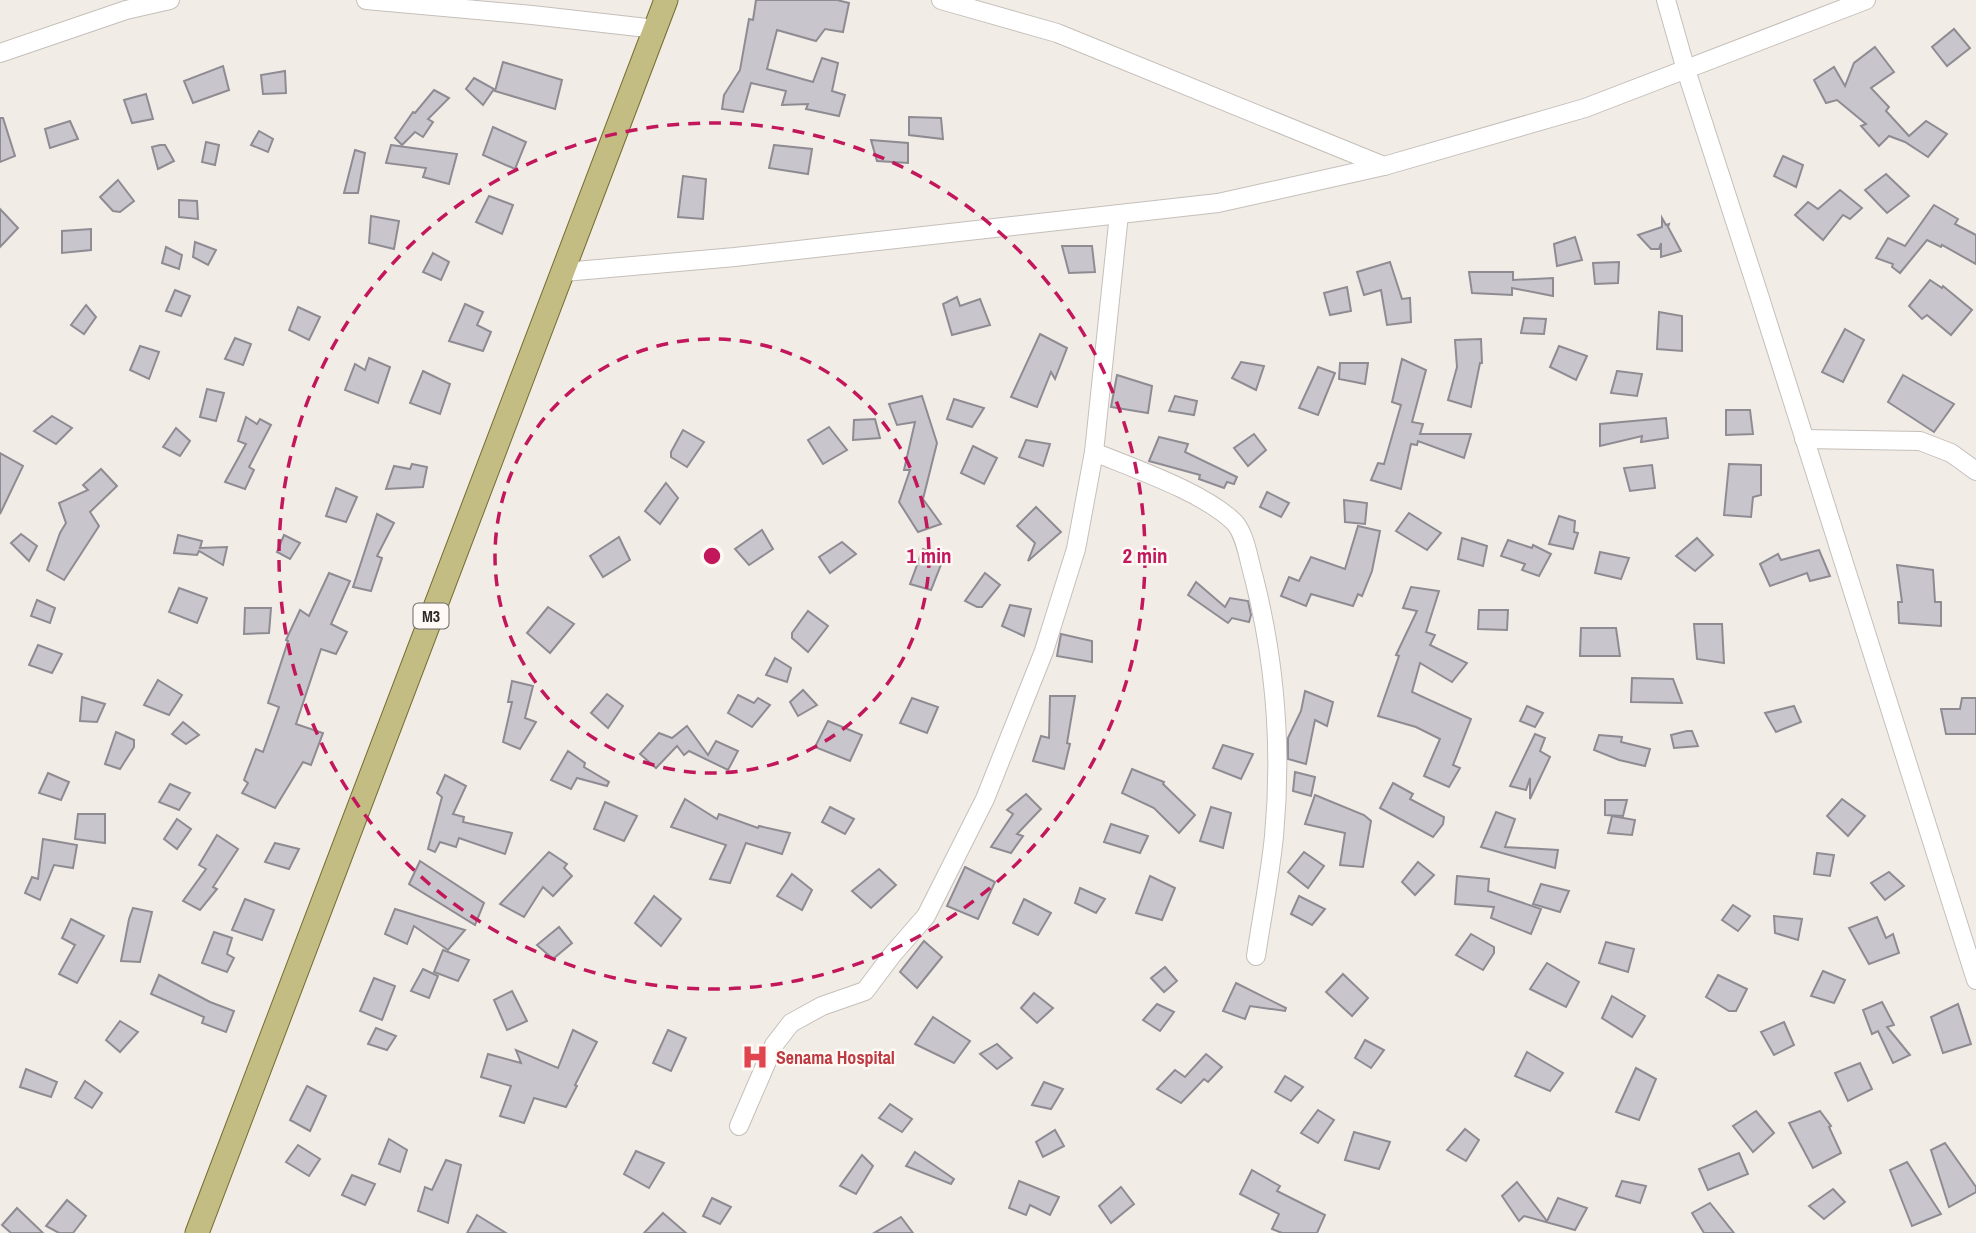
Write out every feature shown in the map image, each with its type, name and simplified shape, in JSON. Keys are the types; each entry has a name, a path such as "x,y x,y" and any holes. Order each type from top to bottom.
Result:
{"main road":[{"name":"M3","path":"197,1233 666,0"}],"street":[{"path":"0,53 126,10 170,0"},
{"path":"366,0 656,29"},
{"path":"941,0 1057,33 1384,166"},
{"path":"1666,0 1976,980"},
{"path":"564,272 749,256 1218,203 1384,166 1585,108 1866,0"},
{"path":"739,1126 774,1045 791,1023 822,1006 865,991 926,916 985,799 1044,651 1076,549 1094,452 1119,214"},
{"path":"1804,439 1920,441 1951,453 1976,471"},
{"path":"1094,452 1176,486 1223,512 1237,526 1246,549 1266,626 1278,749 1274,836 1256,956"}],"building":[{"path":"756,0 837,0 849,3 843,32 825,29 816,41 777,30 767,69 813,82 822,58 838,63 832,91 845,95 839,116 806,109 808,104 782,105 786,91 751,83 743,112 722,109 724,95 740,70 749,19 753,20"},
{"path":"1954,29 1970,48 1947,66 1932,47"},
{"path":"1875,47 1894,72 1871,88 1889,107 1886,111 1909,136 1926,121 1947,134 1928,157 1905,142 1889,136 1879,146 1861,126 1866,124 1837,100 1826,103 1814,80 1834,67 1845,86 1854,63"},
{"path":"503,62 562,80 555,109 495,91"},
{"path":"223,66 229,90 193,103 184,81"},
{"path":"285,71 286,93 263,94 261,75"},
{"path":"474,78 494,89 483,105 466,89"},
{"path":"434,90 449,98 428,119 433,122 423,137 415,132 402,145 395,138 413,112 415,113"},
{"path":"146,94 153,119 132,123 124,100"},
{"path":"909,117 941,118 943,139 909,135"},
{"path":"0,118 3,118 15,156 0,162"},
{"path":"70,121 78,139 50,148 45,129"},
{"path":"493,127 526,142 515,169 483,155"},
{"path":"259,131 273,139 268,152 251,145"},
{"path":"871,140 908,143 908,163 877,161"},
{"path":"206,142 219,145 215,165 202,162"},
{"path":"165,145 174,161 158,169 152,147"},
{"path":"391,145 457,154 449,184 423,177 426,168 386,163"},
{"path":"774,145 812,149 808,174 769,168"},
{"path":"355,150 365,153 358,193 344,193"},
{"path":"1783,156 1803,165 1796,187 1774,176"},
{"path":"1886,174 1909,196 1887,213 1865,190"},
{"path":"683,176 706,179 703,219 678,217"},
{"path":"118,180 134,201 120,212 113,211 100,197"},
{"path":"1840,190 1862,208 1850,219 1843,215 1823,240 1795,215 1808,202 1818,209"},
{"path":"489,196 513,205 502,234 476,222"},
{"path":"179,200 197,201 198,219 179,217"},
{"path":"1934,205 1958,219 1955,224 1976,235 1976,264 1942,245 1941,247 1927,240 1900,273 1892,267 1893,264 1876,258 1888,238 1905,246"},
{"path":"0,209 18,228 0,247"},
{"path":"371,216 399,221 394,249 369,243"},
{"path":"1662,218 1666,225 1669,224 1668,227 1681,251 1661,257 1661,243 1659,249 1651,249 1638,235 1662,227"},
{"path":"91,229 91,250 62,253 62,231"},
{"path":"1575,237 1582,260 1557,266 1554,244"},
{"path":"195,242 216,250 208,265 193,257"},
{"path":"1062,246 1092,246 1095,272 1069,273"},
{"path":"166,247 182,255 179,269 162,263"},
{"path":"433,253 449,262 441,280 423,272"},
{"path":"1390,262 1402,299 1410,298 1411,322 1387,325 1381,290 1364,295 1357,272"},
{"path":"1619,262 1618,283 1595,284 1593,263"},
{"path":"1469,272 1513,272 1513,280 1553,278 1553,296 1512,288 1512,295 1472,293"},
{"path":"1930,280 1942,288 1943,286 1972,310 1951,335 1927,315 1922,319 1909,306"},
{"path":"1347,287 1351,311 1330,315 1324,293"},
{"path":"175,290 190,296 181,316 166,311"},
{"path":"957,297 960,306 980,299 990,325 952,335 943,304"},
{"path":"465,304 483,312 477,325 491,332 483,351 449,341"},
{"path":"86,305 96,317 84,334 71,325"},
{"path":"298,307 320,317 309,340 289,330"},
{"path":"1659,312 1682,316 1682,351 1657,349"},
{"path":"1524,318 1546,319 1544,334 1521,333"},
{"path":"1845,329 1864,340 1843,382 1822,372"},
{"path":"1040,334 1067,348 1055,379 1051,372 1037,407 1011,397"},
{"path":"235,338 251,344 243,365 225,359"},
{"path":"1481,339 1482,363 1471,407 1448,400 1457,367 1455,340"},
{"path":"140,346 159,352 149,379 130,370"},
{"path":"1559,346 1587,356 1576,380 1550,367"},
{"path":"369,358 390,367 378,403 345,390 355,364 365,370"},
{"path":"1402,359 1426,370 1412,422 1423,424 1420,434 1471,434 1464,458 1418,441 1417,445 1411,444 1401,489 1371,480 1378,463 1384,464 1401,405 1392,402"},
{"path":"1241,362 1264,366 1256,390 1232,378"},
{"path":"1340,363 1368,363 1365,384 1339,379"},
{"path":"1318,367 1335,373 1318,415 1299,408"},
{"path":"423,371 450,384 440,414 410,403"},
{"path":"1617,371 1642,374 1637,396 1611,393"},
{"path":"1117,375 1152,386 1148,413 1111,407"},
{"path":"1903,375 1954,404 1934,432 1888,402"},
{"path":"207,389 224,393 216,421 200,417"},
{"path":"922,396 937,443 923,499 941,524 918,532 899,502 910,470 904,470 915,422 897,425 889,404"},
{"path":"1175,396 1197,401 1194,415 1169,411"},
{"path":"954,399 984,408 972,427 947,419"},
{"path":"1726,410 1750,410 1753,434 1726,435"},
{"path":"52,416 72,428 56,444 34,431"},
{"path":"246,417 257,424 260,419 271,425 249,467 254,470 245,489 225,482 246,444 238,441"},
{"path":"1666,418 1668,438 1641,442 1642,436 1600,446 1600,424"},
{"path":"875,419 880,438 853,440 854,420"},
{"path":"829,427 847,450 823,464 808,440"},
{"path":"176,428 190,441 180,456 163,447"},
{"path":"683,430 704,442 687,467 671,457"},
{"path":"1254,434 1266,450 1248,466 1234,448"},
{"path":"1159,437 1188,444 1185,452 1237,477 1234,484 1227,482 1224,488 1199,479 1200,475 1149,461"},
{"path":"1026,440 1050,444 1043,466 1019,457"},
{"path":"973,446 997,458 984,484 961,473"},
{"path":"0,453 23,466 0,514"},
{"path":"412,464 427,467 423,487 386,489 394,466 410,469"},
{"path":"1729,464 1761,465 1761,495 1753,497 1751,517 1724,515"},
{"path":"1652,465 1655,488 1630,491 1624,468"},
{"path":"101,469 117,486 90,512 99,526 64,580 47,570 66,523 59,503 88,490 83,485"},
{"path":"666,483 678,498 660,524 645,511"},
{"path":"336,488 357,497 346,522 326,516"},
{"path":"1267,492 1289,503 1281,517 1260,507"},
{"path":"1344,500 1367,503 1365,524 1345,522"},
{"path":"1036,507 1061,532 1028,561 1035,543 1017,526"},
{"path":"1409,513 1441,533 1427,550 1396,531"},
{"path":"377,514 394,523 377,556 382,558 371,591 353,587"},
{"path":"1559,516 1575,521 1574,532 1578,533 1573,549 1549,544"},
{"path":"1358,526 1380,531 1372,571 1362,596 1358,594 1353,606 1311,594 1306,606 1281,596 1289,577 1299,581 1311,557 1345,569"},
{"path":"762,530 773,549 749,565 735,549"},
{"path":"21,534 37,546 29,561 11,543"},
{"path":"178,535 202,541 200,548 227,547 223,565 199,551 197,555 174,553"},
{"path":"284,535 300,543 290,559 277,552"},
{"path":"619,537 630,560 603,577 590,556"},
{"path":"1462,538 1487,546 1483,566 1458,559"},
{"path":"1697,538 1713,555 1695,571 1676,556"},
{"path":"1508,540 1532,548 1533,545 1551,554 1539,576 1522,570 1525,564 1501,556"},
{"path":"842,542 856,554 830,573 819,557"},
{"path":"923,549 944,557 931,590 910,584"},
{"path":"1819,550 1830,576 1810,581 1807,573 1770,586 1760,564 1778,554 1781,560"},
{"path":"1600,552 1629,558 1621,579 1595,573"},
{"path":"1897,565 1933,570 1935,602 1941,602 1941,626 1899,623 1898,602 1902,602"},
{"path":"329,573 350,581 331,624 347,632 336,654 321,649 296,724 323,733 311,765 303,762 275,808 242,793 248,783 244,780 256,749 263,752 279,707 268,703 288,641 286,640 300,610 309,616"},
{"path":"985,573 1000,585 982,607 977,607 965,601"},
{"path":"1196,582 1225,607 1230,598 1248,601 1251,615 1249,622 1232,618 1228,623 1188,595"},
{"path":"1411,587 1439,591 1426,632 1435,635 1430,645 1467,663 1452,682 1420,663 1412,692 1471,719 1453,765 1460,768 1449,787 1424,776 1440,739 1416,727 1378,716 1399,656 1396,655 1417,611 1403,608"},
{"path":"179,588 207,598 197,623 169,612"},
{"path":"37,600 55,608 50,623 31,616"},
{"path":"1010,605 1031,609 1024,636 1002,626"},
{"path":"548,607 574,624 550,653 527,633"},
{"path":"245,608 271,608 269,633 244,634"},
{"path":"1479,610 1508,610 1507,630 1478,629"},
{"path":"808,611 828,626 808,652 792,638 792,633"},
{"path":"1694,624 1722,624 1724,663 1697,659"},
{"path":"1581,628 1616,628 1620,656 1580,656"},
{"path":"1061,634 1092,641 1092,662 1057,656"},
{"path":"38,645 62,654 52,673 29,665"},
{"path":"775,658 791,668 787,682 766,675"},
{"path":"1632,678 1673,679 1682,703 1631,702"},
{"path":"158,680 182,695 169,715 144,705"},
{"path":"512,681 533,686 525,718 536,722 520,749 503,742 512,702 508,702"},
{"path":"803,690 817,705 798,716 790,702"},
{"path":"1305,691 1333,702 1327,726 1315,720 1306,764 1288,759 1288,738 1301,711"},
{"path":"607,694 623,706 608,728 591,713"},
{"path":"738,695 754,703 758,698 770,705 752,727 728,713"},
{"path":"1050,696 1075,696 1067,743 1070,744 1064,769 1033,761 1041,736 1049,738"},
{"path":"82,697 105,704 97,722 80,721"},
{"path":"912,698 938,707 927,733 900,723"},
{"path":"1962,698 1976,698 1976,734 1946,734 1941,709 1960,709"},
{"path":"1527,706 1543,713 1535,727 1520,721"},
{"path":"1794,706 1801,722 1776,732 1765,713"},
{"path":"828,721 862,735 850,761 815,747"},
{"path":"183,722 199,735 186,744 172,734"},
{"path":"687,726 708,755 716,741 738,751 728,770 689,751 684,755 677,746 656,768 640,754 659,733 672,738"},
{"path":"1692,731 1698,746 1674,748 1671,735"},
{"path":"116,732 134,740 134,747 120,769 105,764"},
{"path":"1535,734 1545,738 1540,751 1550,757 1530,799 1530,778 1526,790 1510,786"},
{"path":"1599,735 1622,737 1621,742 1650,749 1645,766 1594,750"},
{"path":"1223,745 1253,754 1241,779 1213,768"},
{"path":"568,751 585,763 584,767 609,782 607,786 577,778 571,789 551,780"},
{"path":"1132,769 1164,782 1195,815 1179,833 1154,808 1122,793"},
{"path":"1295,772 1315,777 1311,796 1293,791"},
{"path":"48,773 69,782 61,800 39,793"},
{"path":"445,775 466,786 453,814 464,817 463,822 512,833 505,854 459,838 456,847 440,842 435,852 428,849 442,797 437,793"},
{"path":"1393,783 1413,794 1410,799 1444,817 1443,824 1433,837 1380,808"},
{"path":"170,784 190,793 179,810 159,802"},
{"path":"1026,794 1041,809 1017,834 1023,836 1011,853 991,847 1013,814 1007,810"},
{"path":"1315,795 1364,815 1371,821 1363,867 1340,865 1345,833 1305,824"},
{"path":"685,799 717,819 719,814 758,828 759,826 790,833 782,854 746,843 730,883 710,879 726,845 671,827"},
{"path":"1842,799 1865,816 1848,836 1827,816"},
{"path":"1605,800 1627,800 1623,816 1605,815"},
{"path":"605,802 637,816 624,841 594,829"},
{"path":"830,807 854,819 845,834 822,822"},
{"path":"1211,807 1231,813 1223,848 1200,841"},
{"path":"1496,812 1515,819 1505,847 1558,850 1555,868 1481,847"},
{"path":"78,814 105,814 105,843 75,839"},
{"path":"1612,816 1635,820 1632,835 1608,833"},
{"path":"177,819 191,829 177,849 164,839"},
{"path":"1111,824 1148,836 1140,853 1104,842"},
{"path":"217,835 238,849 213,887 217,889 200,910 183,901 206,869 199,865"},
{"path":"43,839 77,845 73,868 54,865 40,900 25,893 32,877 38,879"},
{"path":"275,843 299,849 289,869 265,862"},
{"path":"549,852 567,864 564,868 572,876 553,896 543,887 524,917 500,904"},
{"path":"1304,852 1324,866 1308,888 1288,872"},
{"path":"1817,853 1834,855 1830,876 1814,874"},
{"path":"420,861 484,903 475,925 409,884"},
{"path":"1418,862 1434,875 1415,895 1402,882"},
{"path":"965,867 995,882 978,919 947,906"},
{"path":"879,869 896,885 871,908 852,891"},
{"path":"1889,872 1904,886 1885,900 1871,883"},
{"path":"792,874 812,890 802,910 777,896"},
{"path":"1150,876 1175,888 1162,920 1136,913"},
{"path":"1457,876 1489,879 1488,891 1541,909 1531,934 1491,918 1494,907 1455,904"},
{"path":"1541,884 1569,891 1560,912 1533,904"},
{"path":"1080,888 1105,899 1096,913 1075,903"},
{"path":"654,896 681,919 661,946 635,923"},
{"path":"1299,896 1325,909 1312,925 1291,914"},
{"path":"245,899 274,910 262,940 232,930"},
{"path":"1024,899 1051,913 1038,935 1013,923"},
{"path":"1733,905 1750,916 1738,931 1722,920"},
{"path":"133,908 152,912 140,962 121,961"},
{"path":"395,909 465,930 448,950 414,926 407,944 385,934"},
{"path":"1774,916 1802,919 1798,940 1775,933"},
{"path":"1877,917 1886,938 1893,934 1899,953 1869,964 1849,928"},
{"path":"71,919 104,936 77,983 59,974 75,945 62,938"},
{"path":"559,927 572,943 553,959 537,945"},
{"path":"214,932 232,938 227,954 234,958 227,972 202,963"},
{"path":"1471,934 1494,947 1494,953 1483,970 1456,955"},
{"path":"924,941 942,957 917,988 900,972"},
{"path":"1606,942 1634,949 1628,972 1599,963"},
{"path":"443,950 469,960 458,981 434,972"},
{"path":"1547,963 1579,982 1566,1007 1530,989"},
{"path":"1165,967 1177,981 1164,992 1151,978"},
{"path":"423,969 438,976 429,998 411,991"},
{"path":"1823,971 1845,980 1834,1003 1811,996"},
{"path":"1343,974 1368,998 1352,1016 1326,992"},
{"path":"159,975 210,1002 234,1011 226,1032 202,1023 204,1017 151,994"},
{"path":"1718,975 1747,989 1736,1011 1729,1011 1706,997"},
{"path":"374,978 395,986 382,1020 360,1011"},
{"path":"1236,983 1286,1008 1285,1011 1250,1006 1245,1019 1223,1011"},
{"path":"512,991 527,1021 507,1030 494,1000"},
{"path":"1034,993 1053,1008 1037,1023 1021,1008"},
{"path":"1612,996 1645,1016 1632,1037 1602,1018"},
{"path":"1882,1002 1894,1025 1887,1027 1910,1055 1893,1063 1878,1031 1872,1034 1863,1010"},
{"path":"1157,1004 1174,1012 1160,1031 1143,1020"},
{"path":"1958,1004 1971,1044 1943,1053 1931,1017"},
{"path":"933,1017 970,1041 954,1063 915,1044"},
{"path":"120,1021 138,1032 120,1052 106,1040"},
{"path":"1784,1022 1794,1045 1774,1055 1761,1032"},
{"path":"376,1028 396,1036 387,1050 368,1044"},
{"path":"573,1030 597,1042 566,1107 534,1098 524,1123 500,1116 511,1086 481,1077 488,1054 521,1063 516,1050 558,1068"},
{"path":"668,1030 686,1038 671,1071 653,1063"},
{"path":"1365,1040 1384,1050 1371,1068 1355,1058"},
{"path":"997,1044 1012,1058 997,1069 980,1054"},
{"path":"1527,1052 1563,1073 1550,1091 1515,1076"},
{"path":"1206,1054 1222,1067 1208,1082 1204,1079 1181,1103 1157,1089 1175,1070 1185,1077"},
{"path":"1860,1063 1872,1089 1848,1101 1835,1073"},
{"path":"1636,1068 1656,1079 1639,1120 1616,1112"},
{"path":"26,1069 57,1082 51,1097 20,1087"},
{"path":"1285,1076 1303,1087 1291,1101 1275,1092"},
{"path":"85,1081 102,1093 92,1108 75,1098"},
{"path":"1044,1082 1063,1089 1051,1109 1032,1105"},
{"path":"307,1086 326,1096 310,1131 290,1120"},
{"path":"890,1104 912,1119 902,1132 879,1118"},
{"path":"1318,1110 1334,1120 1318,1143 1301,1133"},
{"path":"1756,1111 1774,1133 1753,1152 1733,1126"},
{"path":"1820,1111 1831,1126 1829,1127 1841,1153 1813,1168 1789,1123"},
{"path":"1465,1129 1479,1140 1466,1161 1447,1150"},
{"path":"1055,1130 1064,1146 1043,1157 1036,1142"},
{"path":"1354,1132 1390,1142 1379,1169 1345,1160"},
{"path":"389,1139 407,1150 400,1172 379,1164"},
{"path":"1945,1143 1976,1187 1976,1192 1949,1207 1931,1150"},
{"path":"298,1145 320,1159 309,1176 286,1162"},
{"path":"636,1151 664,1163 649,1188 624,1174"},
{"path":"915,1152 954,1179 951,1184 906,1166"},
{"path":"1739,1153 1748,1174 1708,1190 1699,1169"},
{"path":"862,1155 873,1166 856,1194 840,1186"},
{"path":"446,1160 461,1165 448,1223 418,1211 425,1187 432,1190"},
{"path":"1907,1162 1941,1214 1912,1226 1890,1170"},
{"path":"1252,1170 1280,1186 1277,1191 1325,1215 1317,1233 1282,1233 1272,1229 1279,1214 1240,1194"},
{"path":"352,1175 375,1184 365,1205 342,1195"},
{"path":"1019,1181 1059,1197 1050,1215 1030,1205 1026,1215 1009,1208"},
{"path":"1622,1181 1646,1186 1640,1203 1616,1196"},
{"path":"1517,1182 1547,1221 1558,1198 1587,1208 1575,1230 1524,1216 1519,1221 1502,1196"},
{"path":"1121,1187 1134,1204 1111,1223 1099,1206"},
{"path":"1833,1189 1845,1202 1824,1219 1809,1206"},
{"path":"712,1198 731,1207 720,1224 703,1216"},
{"path":"67,1200 86,1216 73,1233 59,1233 46,1226"},
{"path":"1710,1203 1734,1233 1704,1233 1692,1213"},
{"path":"17,1208 43,1233 11,1233 2,1225"},
{"path":"663,1213 686,1233 644,1233"},
{"path":"477,1215 506,1233 467,1233"},
{"path":"901,1217 913,1233 874,1233"}],"place":[{"name":"Senama Hospital","path":"755,1057"}]}
